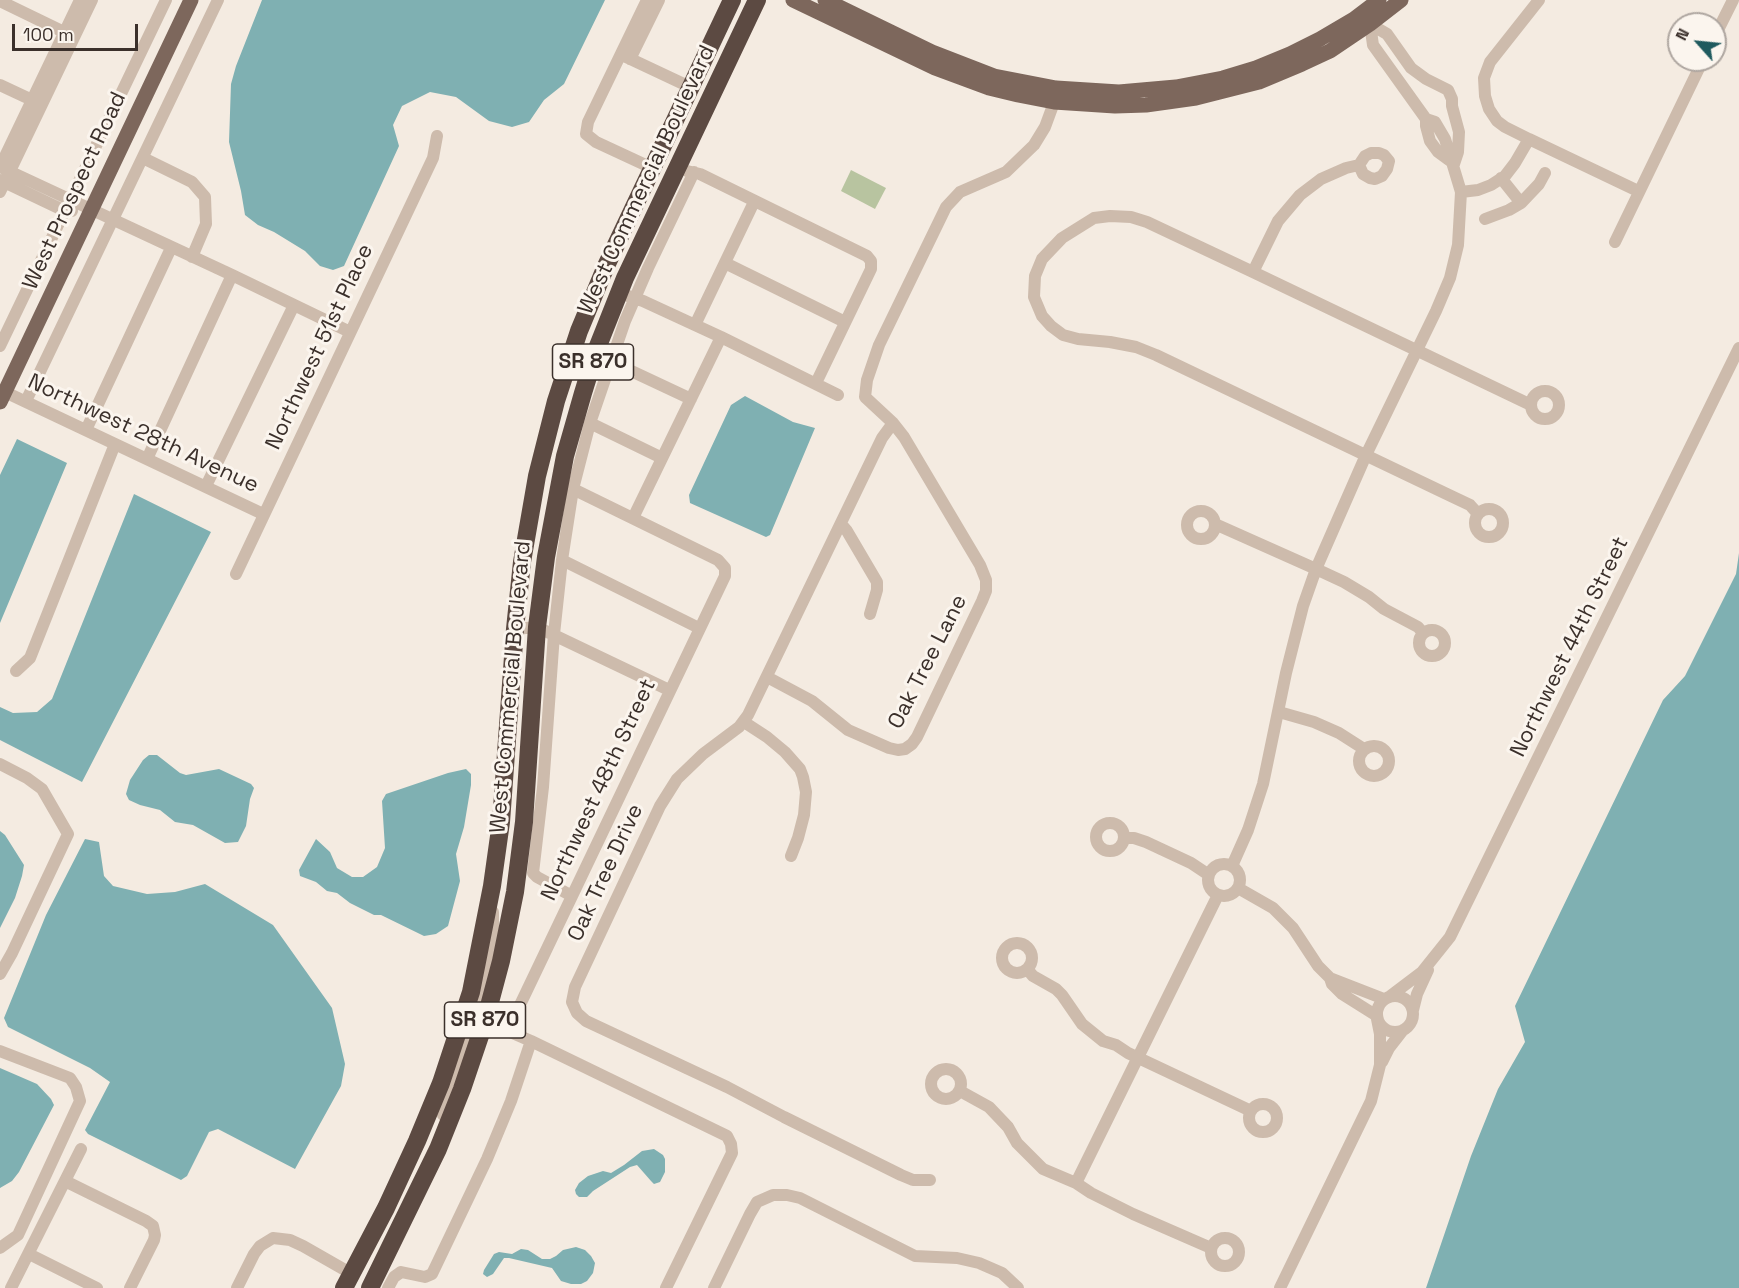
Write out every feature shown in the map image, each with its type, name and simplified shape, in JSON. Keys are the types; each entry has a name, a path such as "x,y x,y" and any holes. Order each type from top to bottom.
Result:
{"highway":[{"name":"West Commercial Boulevard","path":"348,1281 386,1208 417,1141 441,1083 471,992 492,886 501,822 520,573 532,500 560,389 579,331 601,276 732,0"},
{"name":"West Commercial Boulevard","path":"370,1288 438,1149 462,1089 485,1021 501,961 518,868 525,811 537,627 549,537 565,456 596,351 626,297 675,172 757,0"},
{"path":"626,297 625,254 654,189 652,168"}],"main road":[{"name":"West Prospect Road","path":"3,397 191,0"},
{"path":"793,0 951,75 1004,92 1055,95"},
{"path":"825,0 959,64 1055,95 1101,106 1131,106 1178,101 1259,82 1330,51 1366,19 1401,0"},
{"path":"1366,19 1379,0"}],"street":[{"path":"2,177 69,35 80,0"},
{"path":"2,177 32,100 92,0"},
{"path":"0,346 166,0"},
{"path":"26,401 218,0"},
{"path":"626,57 647,0"},
{"path":"652,168 586,134 588,122 658,0"},
{"path":"1539,0 1490,62 1484,78 1485,96 1489,109 1497,121 1505,127 1638,191"},
{"path":"0,1 69,35"},
{"path":"1366,19 1387,34 1411,68 1426,80 1448,90 1452,99 1460,141 1454,164"},
{"path":"1232,866 1248,830 1263,784 1286,673 1303,606 1316,568 1366,454 1450,278 1458,245 1461,192 1445,139 1435,122 1426,119 1372,45 1366,19"},
{"path":"626,57 690,87"},
{"path":"1615,242 1697,72"},
{"path":"0,85 32,100"},
{"name":"Oak Tree Lane","path":"767,677 805,696 848,730 889,748 898,750 905,748 912,744 916,737 982,601 986,591 986,580 980,565 904,437 893,423 865,397 867,380 872,361 946,207 960,192 1006,172 1029,151 1043,132 1055,95"},
{"path":"1426,119 1446,112 1452,106"},
{"name":"Northwest 51st Place","path":"236,574 434,158 437,136"},
{"path":"1461,192 1491,186 1515,163 1529,139"},
{"path":"143,158 192,182 205,197 206,224 192,257"},
{"path":"1253,272 1286,209 1321,179 1359,165"},
{"path":"675,172 694,172 867,256 871,261 871,269 816,383"},
{"path":"572,896 533,873 543,787 554,634 573,489 626,297 694,172"},
{"path":"1485,219 1521,203 1539,184 1545,173"},
{"path":"2,177 68,206 91,210 350,332"},
{"path":"1501,178 1521,203"},
{"path":"695,325 754,202"},
{"path":"1478,514 1470,505 1156,355 1136,347 1063,335 1042,316 1034,297 1035,276 1042,259 1062,238 1094,218 1131,217 1147,222 1531,405"},
{"path":"86,429 171,248"},
{"path":"725,263 845,322"},
{"path":"147,459 232,275"},
{"path":"626,297 721,337 838,395"},
{"path":"207,486 294,305"},
{"path":"573,489 633,518 721,337"},
{"name":"Northwest 44th Street","path":"1386,998 1422,972 1450,937 1739,348"},
{"path":"610,360 691,399"},
{"name":"Northwest 28th Avenue","path":"3,397 26,401 263,514"},
{"path":"590,423 662,458"},
{"name":"Oak Tree Drive","path":"893,423 882,438 744,722 694,762 677,779 665,797 574,987 572,1006 586,1021 727,1087 901,1175 913,1180 930,1180"},
{"path":"16,671 30,658 115,444"},
{"name":"Northwest 48th Street","path":"508,1030 725,576 725,568 718,560 633,518"},
{"path":"841,524 846,528 877,582 870,614"},
{"path":"1215,524 1344,582 1384,609 1418,627 1423,633"},
{"path":"562,561 699,628"},
{"path":"515,629 537,627 669,690"},
{"path":"1279,712 1323,726 1364,749"},
{"path":"744,722 785,752 800,769 803,777 806,792 804,815 791,856"},
{"path":"0,764 27,777 42,789 68,834 0,974"},
{"path":"1124,838 1146,842 1191,863 1209,875"},
{"path":"1227,864 1232,866 1239,875 1238,888 1228,896 1218,896 1208,885 1209,875 1216,866 1227,864"},
{"name":"West Commercial Boulevard","path":"485,1021 478,1005 493,940 492,886"},
{"path":"1238,888 1273,908 1293,928 1318,966 1330,978 1354,995 1377,1018 1380,1025 1389,1032 1403,1030"},
{"path":"1076,1183 1218,896"},
{"name":"Northwest 44th Street","path":"1413,1010 1417,994 1432,961"},
{"path":"1027,969 1033,976 1056,989 1082,1024 1103,1041 1116,1045 1251,1111"},
{"path":"1280,1288 1371,1101 1380,1065 1389,1048 1413,1019 1413,1010 1409,1001 1404,998 1354,995"},
{"path":"1380,1065 1380,1034 1377,1018 1378,1008 1386,998"},
{"name":"West Commercial Boulevard","path":"438,1149 442,1120 468,1034 464,1014"},
{"path":"485,1021 727,1136 731,1143 732,1153 666,1288"},
{"path":"388,1288 394,1277 401,1272 425,1277 432,1274 488,1159 531,1041"},
{"path":"0,1051 70,1078 76,1087 80,1101 18,1235 0,1248"},
{"path":"960,1090 990,1107 1008,1127 1017,1143 1043,1169 1076,1183 1133,1214 1211,1248"},
{"path":"11,1288 81,1149"},
{"path":"65,1181 153,1226 154,1240 130,1288"},
{"path":"714,1288 757,1202 773,1195 800,1198 915,1256 957,1258 979,1263 1002,1274 1018,1288"},
{"name":"West Commercial Boulevard","path":"237,1288 254,1254 260,1246 273,1238 290,1240 303,1246 348,1281"},
{"path":"29,1254 97,1288"}],"green space":[{"path":"851,170 886,188 875,209 841,191"}],"water":[{"path":"262,0 605,0 564,84 544,100 529,122 512,127 489,121 456,97 430,92 402,106 393,125 399,146 344,266 333,270 320,266 305,251 258,225 245,215 229,142 231,84"},
{"path":"745,396 793,422 815,428 770,535 766,537 690,503 689,495 731,405"},
{"path":"17,439 67,463 0,623 0,475"},
{"path":"134,494 211,532 82,782 0,740 0,707 13,713 37,712 52,699"},
{"path":"1739,553 1739,1288 1426,1288 1471,1156 1498,1089 1525,1042 1515,1006 1663,700 1685,676 1736,574"},
{"path":"149,755 157,755 186,775 219,769 251,784 254,788 246,826 238,842 225,843 193,825 175,822 160,810 129,800 126,794 130,780"},
{"path":"466,769 471,774 471,785 464,827 456,854 460,881 448,926 436,934 424,936 381,915 374,915 350,903 337,893 327,891 316,882 300,876 299,870 316,839 330,852 337,868 352,877 363,877 377,867 385,848 382,801 386,794"},
{"path":"0,831 24,865 15,898 0,928"},
{"path":"85,839 99,842 104,876 113,886 147,894 175,892 205,884 273,925 332,1008 345,1064 341,1086 295,1169 218,1129 209,1132 187,1176 181,1180 88,1134 85,1130 110,1082 90,1068 8,1027 4,1018 46,915"},
{"path":"0,1068 37,1084 54,1105 19,1172 12,1181 0,1188"},
{"path":"654,1149 665,1159 665,1172 660,1182 654,1184 637,1165 630,1167 587,1197 579,1197 576,1194 575,1190 579,1183 588,1176 603,1171 611,1173 642,1151"},
{"path":"576,1247 585,1250 595,1263 593,1273 587,1281 581,1284 561,1281 552,1268 509,1258 504,1258 493,1274 487,1277 483,1274 494,1254 499,1252 512,1254 521,1249 528,1250 542,1259 550,1259 563,1250"}]}
